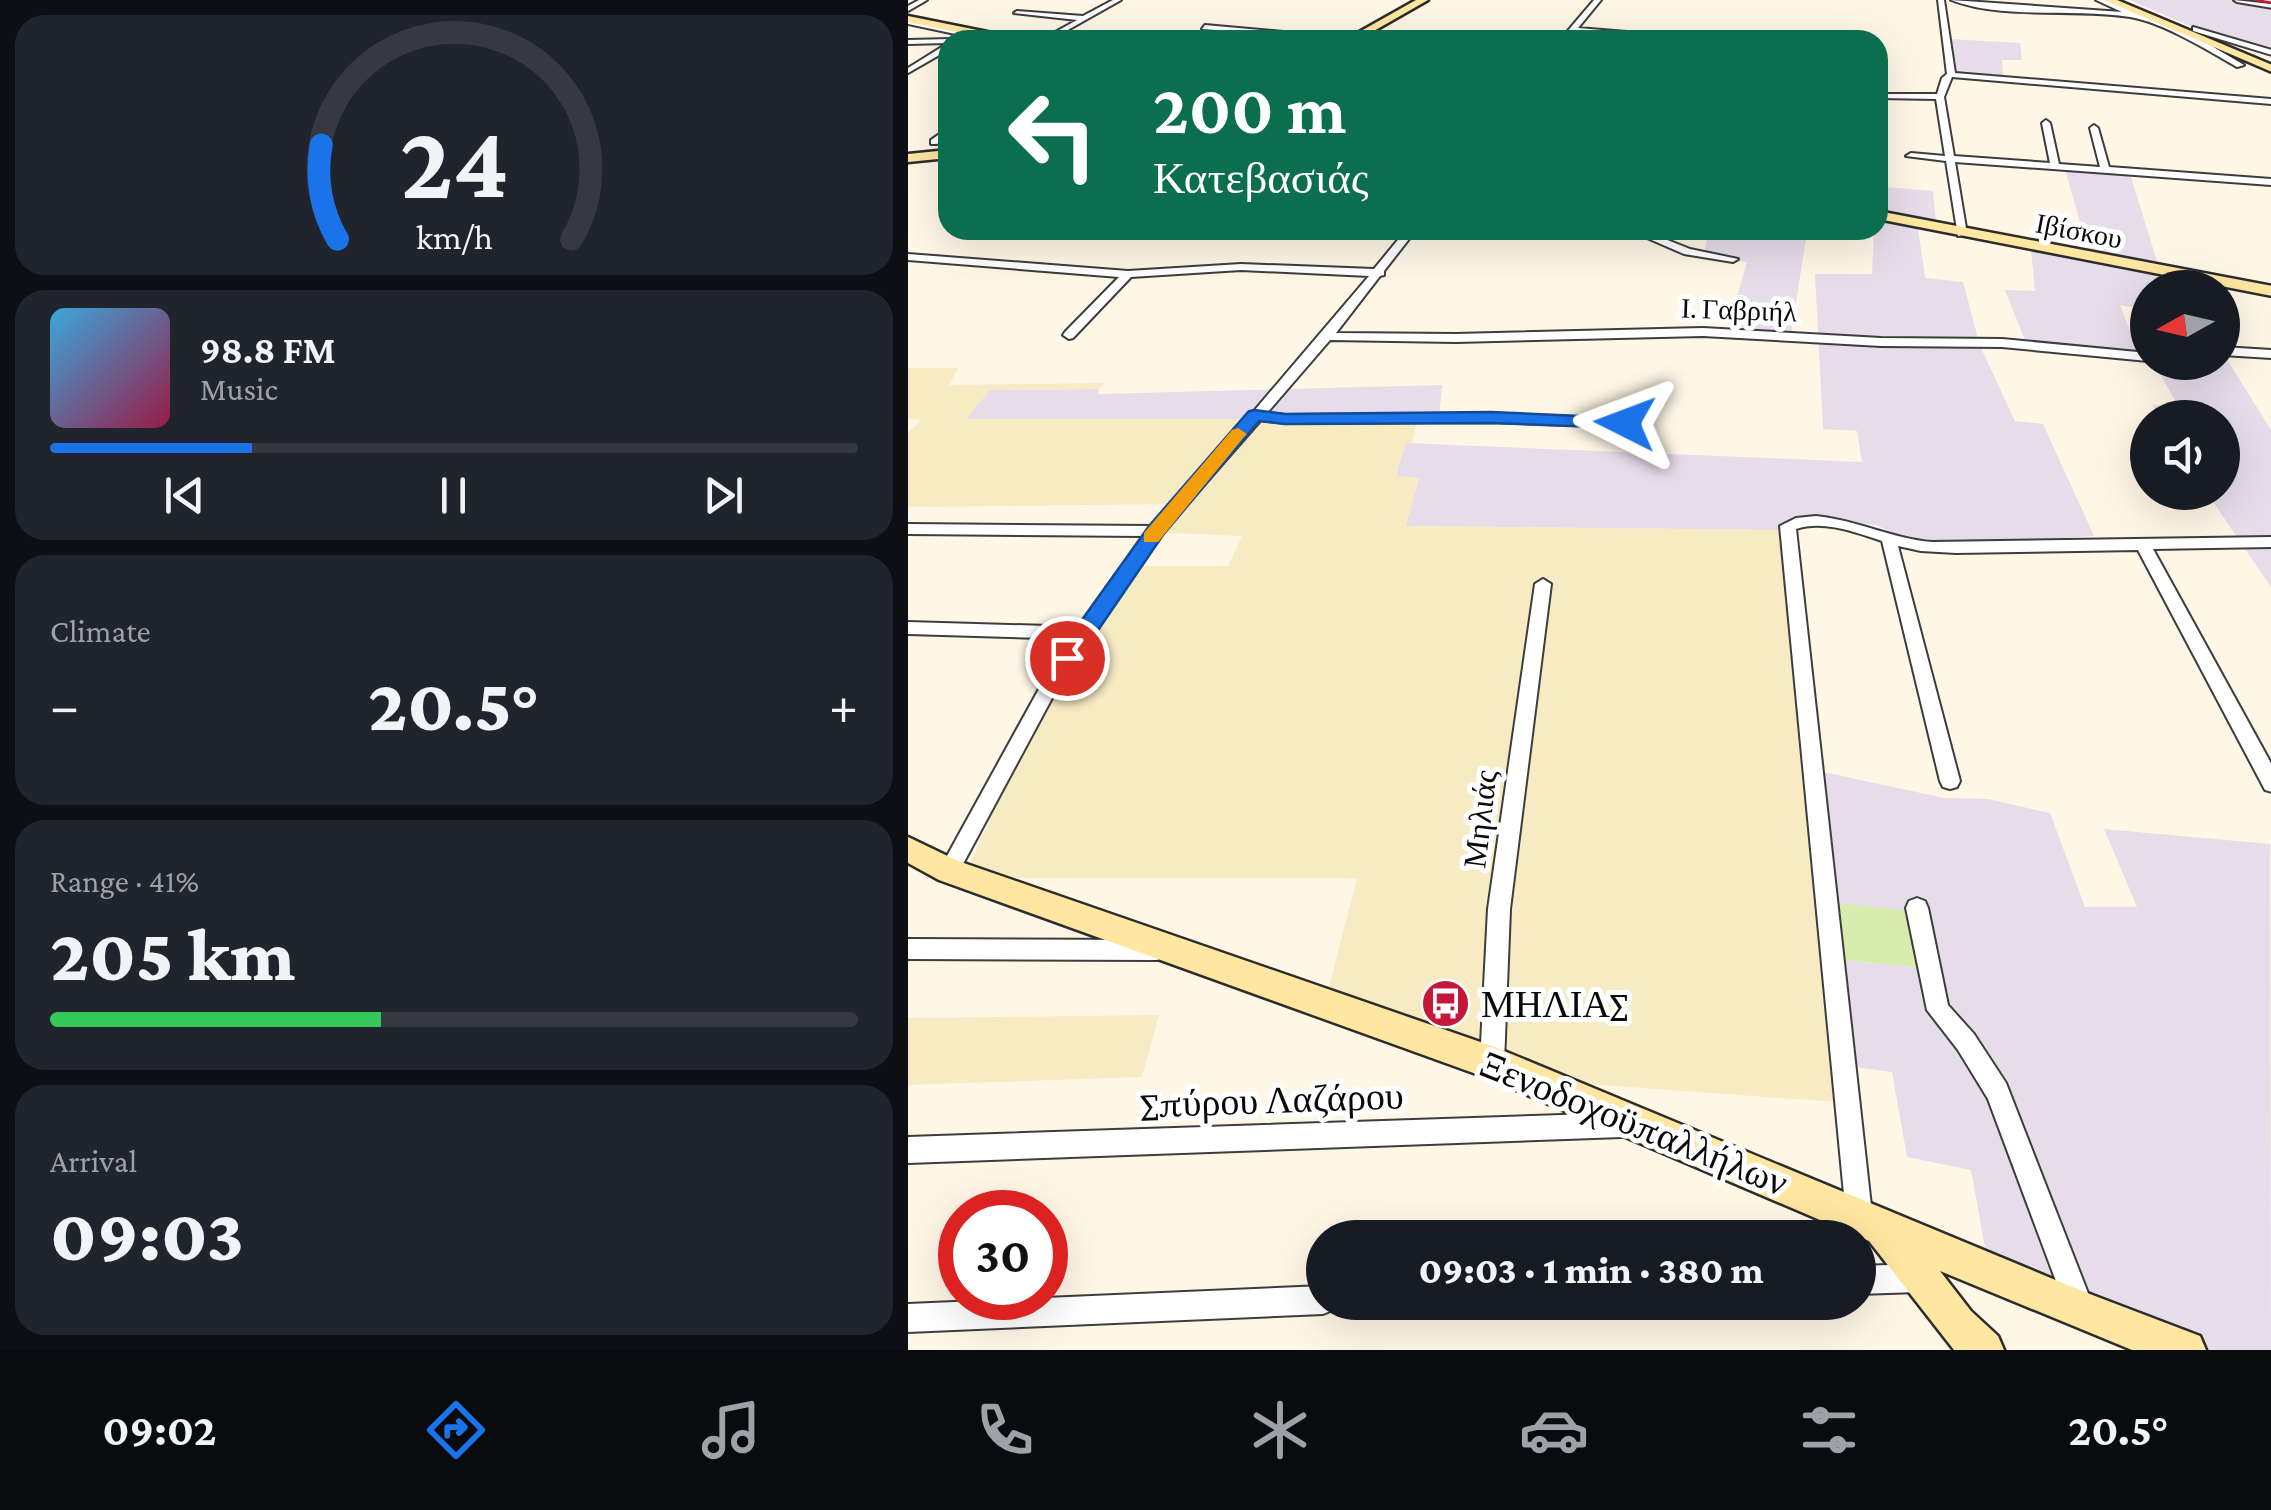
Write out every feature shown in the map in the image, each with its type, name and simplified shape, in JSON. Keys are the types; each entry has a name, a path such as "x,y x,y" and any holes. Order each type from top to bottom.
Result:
{"street":[{"path":"1062,30 1118,0"},
{"path":"1354,30 1409,0"},
{"path":"1368,30 1423,0"},
{"path":"1385,30 1439,0"},
{"path":"1572,30 1598,0"},
{"path":"1941,0 1951,75"},
{"path":"1954,0 1984,6 2134,15"},
{"path":"2099,0 2247,60 2272,63"},
{"path":"2109,0 2247,60"},
{"path":"2118,0 2247,60"},
{"path":"2126,0 2272,63"},
{"path":"2237,0 2272,6"},
{"path":"1017,13 1083,18"},
{"path":"910,23 946,30"},
{"path":"910,23 952,30"},
{"path":"1205,27 1238,30"},
{"path":"908,42 938,44"},
{"path":"908,52 938,52"},
{"path":"908,71 938,52"},
{"path":"1962,234 1940,97 1946,78 1951,75 2272,102"},
{"path":"1888,96 1940,97"},
{"path":"2046,124 2054,166"},
{"path":"2094,128 2104,170"},
{"path":"908,152 938,148"},
{"path":"1911,156 2272,182"},
{"name":"Ιβίσκου","path":"1888,217 2272,291"},
{"path":"949,871 1041,699 1082,633 1156,531 1327,336 1404,240"},
{"path":"1660,240 1688,252 1733,260"},
{"path":"908,257 1128,274 1224,267 1380,273"},
{"path":"1069,335 1128,274"},
{"name":"Ι. Γαβριήλ","path":"1327,336 1456,338 1703,332 1881,342 2014,344 2130,355"},
{"path":"2240,351 2272,354"},
{"path":"1254,415 1285,419 1491,418 1625,423"},
{"path":"1870,1220 1786,530 1794,522 1854,526 1911,545 1956,548 2272,542"},
{"path":"908,529 1156,531"},
{"path":"1888,536 1950,781"},
{"path":"2142,542 2272,784"},
{"name":"Μηλιάς","path":"1492,1063 1499,908 1543,584"},
{"path":"908,628 1082,633"},
{"name":"Ξενοδοχοϋπαλλήλων","path":"908,849 949,871 1492,1063 1870,1220"},
{"path":"1917,908 1938,1010 1966,1042 1996,1092 2081,1312"},
{"path":"908,949 1172,950"},
{"name":"Σπύρου Λαζάρου","path":"908,1150 1639,1124"},
{"name":"Ξενοδοχοϋπαλλήλων","path":"1876,1223 2081,1312 2186,1350"},
{"path":"1876,1227 1957,1326 1984,1350"},
{"path":"1876,1279 1919,1278"},
{"path":"908,1318 1306,1301"}],"shaded area":[{"path":"2130,0 2230,0 2271,7 2271,51 2220,39"},
{"path":"1949,39 2020,43 2022,60 2002,60 2003,75 1954,72"},
{"path":"2065,169 2130,174 2160,270 2130,270 2130,307 2120,305 2130,331 2130,353 2026,343 2005,290 2035,291 2031,250 2091,261"},
{"path":"1888,187 1933,191 1937,232 1918,228 1925,278 1963,282 1980,346 2015,421 2043,424 2094,536 1965,544 1912,542 1876,525 1791,520 1780,530 1405,526 1419,478 1396,477 1405,443 1862,462 1857,431 1823,429 1815,274 1872,274 1874,240 1888,240"},
{"path":"1707,240 1806,240 1791,334 1727,332 1747,262 1703,257"},
{"path":"908,368 958,368 949,385 1104,383 1099,389 990,390 966,419 1245,419 1251,412 1286,417 1418,418 1412,443 1405,444 1396,476 1419,478 1406,526 1780,530 1837,1102 1573,1083 1327,995 1357,878 995,878 970,864 1007,779 1071,665 1143,566 1228,566 1242,536 1167,533 1183,506 1175,504 908,507 908,432 922,420 908,419"},
{"path":"2163,380 2240,380 2271,430 2271,587 2219,510 2240,510 2240,400 2175,400"},
{"path":"1442,385 1439,418 1286,417 1252,412 1246,419 965,419 990,390 1099,389 1098,394"},
{"path":"1805,768 1944,798 1988,799 2050,813 2085,907 2137,907 2104,829 2270,844 2271,1350 2208,1350 1988,1264 1971,1170 1907,1157 1892,1072 1833,1064 1823,958 1921,968 1818,901"},
{"path":"1159,1015 1142,1077 908,1085 908,1018"}],"green space":[{"path":"1818,901 1911,911 1922,968 1823,958"}],"railway":[{"path":"2256,0 2272,3"}],"slow traffic":[{"path":"1151,538 1238,434"}],"place":[{"name":"ΜΗΛΙΑΣ","path":"1446,1004"}],"route":[{"path":"1067,658 1156,531 1254,415 1285,419 1534,418 1625,423"}]}
